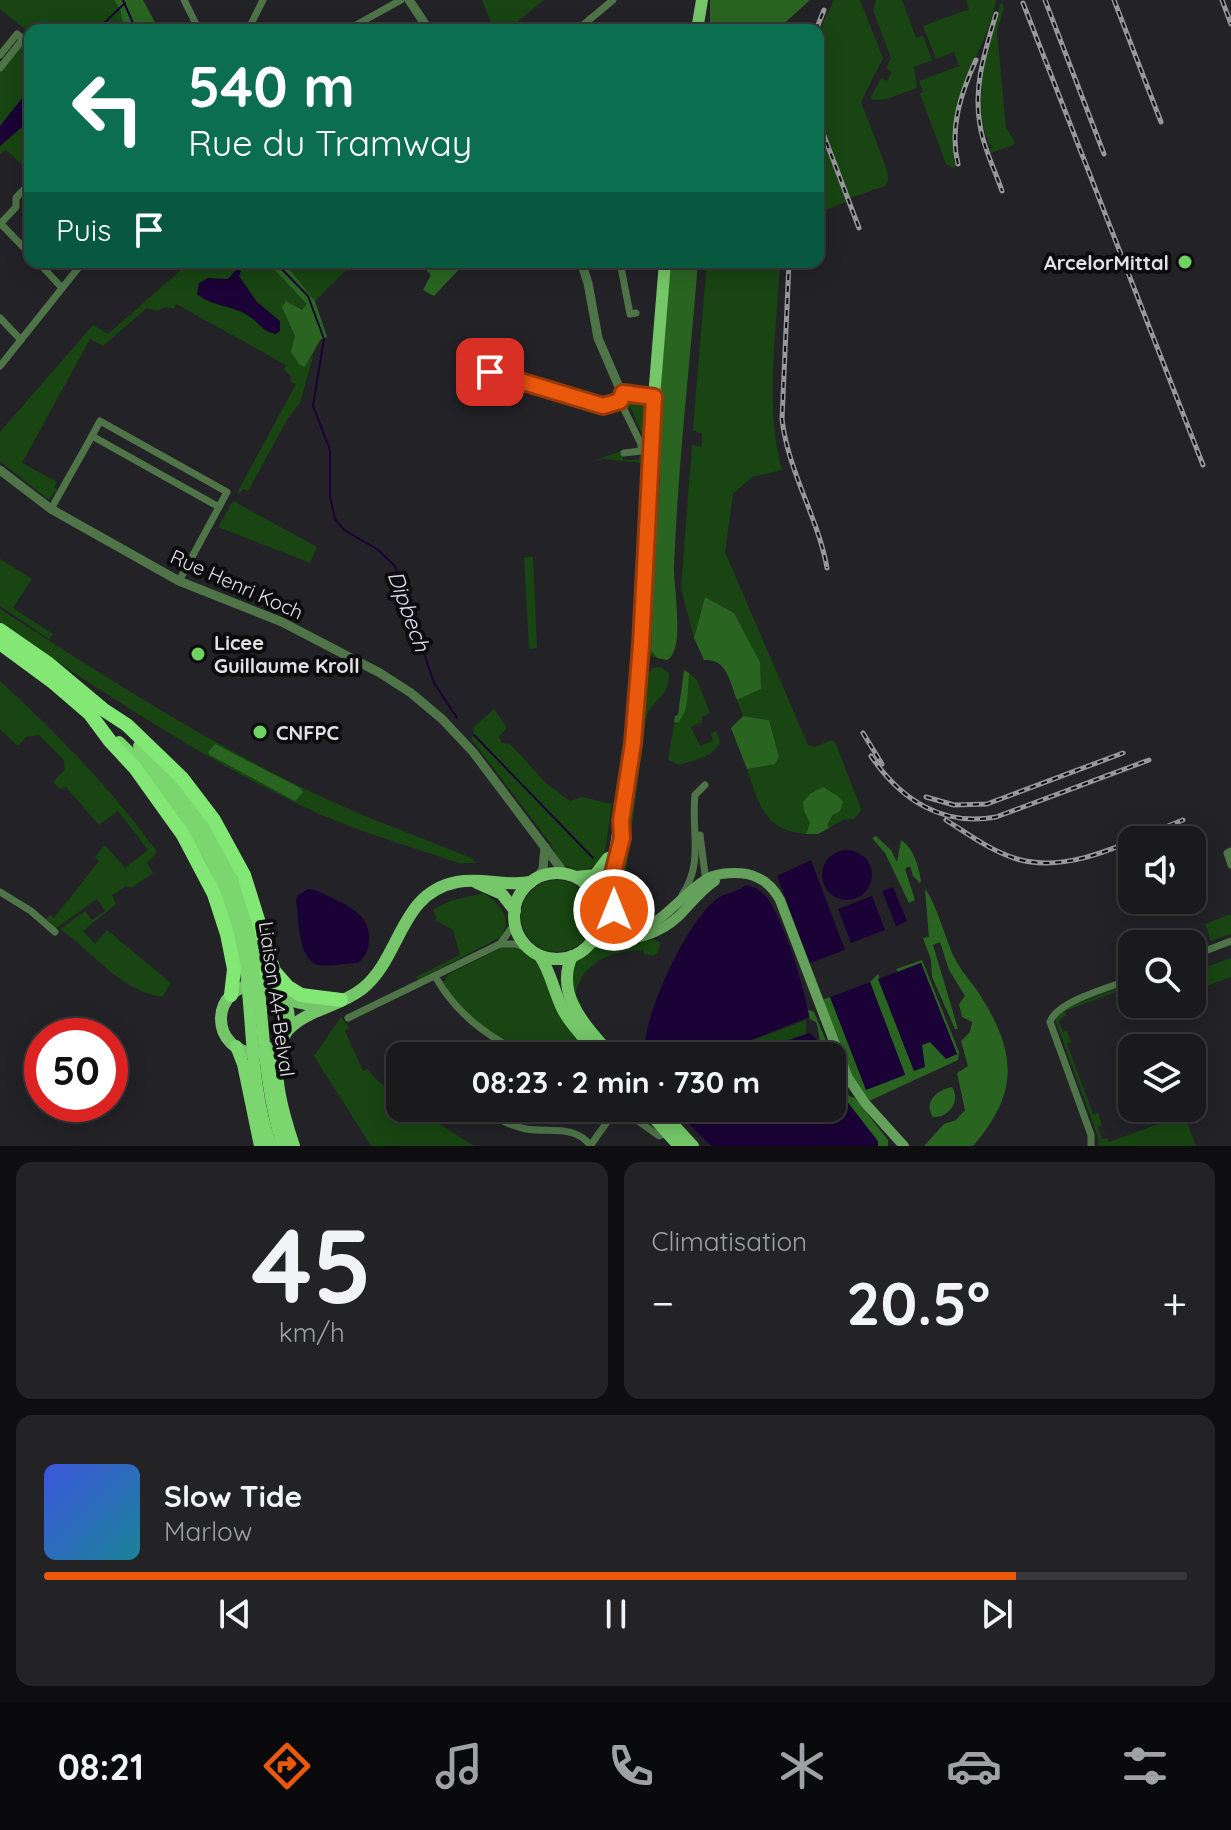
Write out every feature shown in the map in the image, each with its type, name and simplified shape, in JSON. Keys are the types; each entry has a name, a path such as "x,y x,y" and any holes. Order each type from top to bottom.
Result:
{"highway":[{"path":"0,630 49,664 97,712 110,741 135,768 197,858 214,894 227,934 234,969 231,995"},
{"path":"0,643 97,712 127,725 182,778 214,820 244,875 274,971 293,991 317,999 341,1000"},
{"name":"Liaison A4-Belval","path":"97,712 167,776 201,822 219,850 246,916 259,1064 271,1146"},
{"path":"266,949 267,972 280,996"},
{"path":"278,1043 276,1072 294,1146"},
{"path":"236,1046 243,1064 260,1146"},
{"name":"Liaison A4-Belval","path":"259,1064 283,1146"}],"main road":[{"path":"698,24 702,0"},
{"path":"535,952 551,958 572,956 591,943 596,935 601,886 615,852 621,821 633,743 641,645 654,397 665,268"},
{"path":"341,1000 305,1004 280,996 270,988 245,986 231,995 222,1015 227,1037 236,1046 255,1052 272,1048 300,1019 341,1000 360,991 374,979 410,912 438,888 469,880 515,885 555,873 595,875 607,862 634,718"},
{"path":"621,821 622,838 610,896 618,918 632,930"},
{"path":"571,876 594,894 599,910 613,928 621,931 665,921 707,879 741,873 755,876 767,884 777,894 848,1078 865,1103 904,1146"},
{"path":"591,943 640,939 727,874"},
{"path":"469,880 502,894 515,917 523,942 549,969 568,1018 588,1042"},
{"path":"515,917 522,891 534,880"},
{"path":"572,956 565,976 566,990 578,1014 601,1042"},
{"path":"280,996 289,1020 287,1031"},
{"path":"658,1122 679,1146"},
{"path":"671,1122 693,1146"}],"street":[{"path":"184,0 196,24"},
{"path":"251,24 263,0"},
{"path":"358,24 401,0"},
{"path":"409,0 425,24"},
{"path":"584,24 613,0"},
{"path":"0,55 17,34 23,39 0,68"},
{"path":"24,189 16,198 16,207 0,223 24,248"},
{"path":"44,268 62,288"},
{"path":"0,366 78,268"},
{"path":"583,268 598,338 640,441 641,451 624,453"},
{"path":"621,268 630,314 636,313"},
{"path":"0,318 21,340"},
{"path":"461,364 603,406 654,397"},
{"path":"51,509 100,421 227,492 179,581"},
{"path":"92,436 219,507"},
{"name":"Rue Henri Koch","path":"0,470 51,509 179,581 282,622 380,673 411,693 442,719 473,752 545,847 571,876"},
{"path":"665,921 693,874 696,861 694,802 698,789 705,785"},
{"path":"694,802 702,864 707,879"},
{"path":"534,880 543,869 545,847"},
{"path":"1231,851 1227,853 1231,865"},
{"path":"0,892 31,911 55,932"},
{"path":"500,944 515,917"},
{"path":"1206,951 1231,941"},
{"path":"348,1018 500,944 515,944 535,952"},
{"path":"435,976 452,1004 466,1018 504,1042"},
{"path":"1091,1146 1091,1135 1050,1022 1061,1007 1118,985"},
{"path":"507,1122 527,1129 554,1129 580,1135 590,1146 608,1122"},
{"path":"638,1122 659,1136 668,1133"}],"green space":[{"path":"0,0 114,0 120,9 123,24 24,24 24,28 0,9"},
{"path":"114,0 143,0 156,24 123,24 120,9"},
{"path":"482,0 544,0 514,24 492,24"},
{"path":"710,0 810,0 784,24 710,24"},
{"path":"834,0 860,0 883,58 861,102 888,180 885,186 850,198 824,129 822,24"},
{"path":"876,0 902,0 916,38 923,36 932,60 914,67 917,88 887,99 873,100 871,97 881,78 887,81 892,72 886,68 891,58 873,10"},
{"path":"966,0 996,0 959,100 954,120 956,167 953,168 946,164 920,94 923,92 919,81 959,66 954,52 936,59 923,26 969,9"},
{"path":"1001,2 1004,7 997,32 1006,128 1015,142 991,153 990,148 994,147 989,144 983,126 981,90 986,55"},
{"path":"24,42 24,166 6,150 0,154 0,72"},
{"path":"824,142 846,202 824,211"},
{"path":"273,268 308,305 302,311 297,326 305,367 314,353 300,403 287,420 248,491 243,489 237,493 296,384 291,382 290,375 284,370 286,365 176,304 174,309 166,307 157,311 147,308 103,346 90,339 22,463 57,482 54,487 57,489 49,500 0,461 0,432 93,325 108,334 181,270"},
{"path":"273,268 290,268 315,301 327,337 320,340 305,367 291,352 295,336 282,307 286,301 302,310 307,304"},
{"path":"290,268 348,268 315,301"},
{"path":"425,268 460,268 434,296 423,290 431,275"},
{"path":"670,268 697,268 676,528 676,644 667,660 657,658 651,650 663,338"},
{"path":"706,268 780,268 773,393 782,470 752,477 733,494 725,552 808,745 815,747 831,740 835,742 860,806 861,811 854,819 843,820 829,828 826,826 843,802 831,791 804,812 810,823 806,834 780,827 760,804 747,769 779,757 769,720 743,716 737,700 761,689 760,662 734,613 705,597 694,638 681,589 692,445 702,447 702,434 693,430"},
{"path":"626,398 645,406 644,463 594,461 623,450 623,460 638,460 640,441 644,439 631,408 627,409"},
{"path":"658,446 660,476 651,650 657,658 649,656 649,586"},
{"path":"233,501 317,547 310,563 218,527"},
{"path":"533,557 537,648 529,649 524,558"},
{"path":"0,559 32,579 13,608 53,634 49,639 0,606"},
{"path":"705,597 734,613 760,662 761,689 737,700 723,667 712,660 704,660 694,638"},
{"path":"0,609 149,703 264,768 323,798 471,858 476,863 458,863 356,829 259,784 146,719 0,624"},
{"path":"661,667 669,673 669,682 646,719 624,889 628,913 621,925 610,919 603,901 630,806 647,675 652,668"},
{"path":"684,670 689,673 687,700 678,723 674,722 678,715"},
{"path":"689,673 697,680 710,713 702,717 702,722 691,727 700,746 713,741 711,734 716,731 720,741 709,754 679,765 668,760 674,724 678,723"},
{"path":"0,681 83,763 157,852 147,863 153,873 131,888 126,886 112,895 116,904 83,931 95,944 107,930 171,983 162,997 146,993 119,978 60,929 85,911 92,920 105,911 97,899 56,928 46,919 50,915 54,918 99,861 95,857 105,845 125,868 148,850 118,811 99,825 66,787 60,789 53,782 65,769 64,760 39,735 26,737 18,746 0,729"},
{"path":"494,709 507,728 499,737 502,743 510,744 547,784 570,801 582,797 612,804 605,851 597,865 581,871 561,862 548,840 472,740 474,727"},
{"path":"743,716 769,720 779,757 775,764 747,769 731,728"},
{"path":"215,744 303,792 295,801 210,755 208,752"},
{"path":"823,787 843,802 840,811 833,815 827,825 829,828 818,834 806,834 810,823 803,802"},
{"path":"876,836 891,850 897,862 901,840 912,852 920,883 913,876 910,866 905,869 915,900 909,903 885,853 872,838"},
{"path":"557,880 577,886 587,896 593,916 587,936 577,946 557,952 537,946 527,936 521,916 527,896 537,886"},
{"path":"925,889 954,957 992,1016 1006,1054 1008,1072 999,1108 973,1146 924,1146 944,1124 956,1120 965,1110 957,1073 968,1066 961,1041 970,1032 972,1022 962,1017 959,1004 965,996 949,970 940,942 933,945 958,1029 955,1029 932,977 931,960 923,938 929,937"},
{"path":"484,893 500,907 505,917 501,937 418,980 416,977 460,955 453,930 435,920 437,917 433,910 450,901"},
{"path":"1231,914 1231,934 1211,941 1205,924"},
{"path":"650,937 661,943 653,956 644,954 643,950 631,951 592,965 579,982 575,994 582,1005 579,1007 572,988 570,977 581,957 602,945"},
{"path":"501,948 521,950 537,961 586,1042 506,1042 481,1026 457,1004 443,982 449,974"},
{"path":"1231,958 1231,977 1206,986 1206,967"},
{"path":"922,960 959,1052 958,1060 869,1101 852,1076 846,1061 846,1042 839,1042 822,1000 830,997 866,1089 905,1074 870,982 878,974 914,1071 922,1045 931,1041 946,1058 957,1054 921,963 898,972 896,969"},
{"path":"1118,988 1118,991 1065,1011 1066,1015 1059,1021 1063,1032 1067,1031 1071,1042 1067,1044 1093,1114 1098,1113 1102,1139 1107,1138 1109,1142 1164,1122 1187,1122 1196,1146 1099,1146 1056,1022 1056,1016 1063,1009"},
{"path":"808,1010 814,1012 826,1042 820,1042 816,1022 810,1019"},
{"path":"341,1017 349,1028 345,1031 363,1071 368,1069 386,1088 386,1122 436,1122 474,1146 371,1146 314,1056"},
{"path":"806,1020 806,1034 783,1042 748,1042"},
{"path":"952,1087 955,1098 952,1108 944,1115 933,1117 930,1106 933,1098"},
{"path":"846,1089 888,1140 888,1146 878,1146 878,1141 846,1100"}],"shaded area":[{"path":"24,96 24,125 0,146 0,126"},
{"path":"237,269 257,302 280,321 280,331 276,334 265,330 244,313 197,294 199,283 208,278 228,279"},
{"path":"847,850 864,858 872,875 864,892 847,900 830,892 822,875 830,858"},
{"path":"811,860 845,950 810,963 777,876"},
{"path":"746,885 758,889 773,908 799,973 809,1017 746,1042 646,1042 649,1022 663,983 695,923 718,898"},
{"path":"893,887 907,921 896,926 882,891"},
{"path":"308,889 343,903 365,922 369,944 358,963 318,965 306,955 300,937 296,900"},
{"path":"872,896 885,930 851,943 838,909"},
{"path":"921,963 957,1054 946,1059 930,1042 922,1045 925,1067 914,1071 878,979"},
{"path":"870,982 905,1075 866,1090 830,997"},
{"path":"809,1033 819,1042 783,1042"},
{"path":"846,1100 878,1142 878,1146 711,1146 687,1122 846,1122"}],"waterway":[{"path":"123,0 133,24"},
{"path":"103,24 125,3"},
{"name":"Dipbech","path":"281,268 308,296 324,339 313,406 330,450 330,496 335,519 344,530 377,549 395,566 434,683 457,718"},
{"path":"474,735 593,858"}],"railway":[{"path":"1045,0 1104,154"},
{"path":"1114,0 1161,122"},
{"path":"1222,0 1231,24"},
{"path":"1023,3 1203,465"},
{"path":"818,24 824,10"},
{"path":"996,14 981,69 978,111 984,142 1002,191"},
{"path":"958,164 955,137 958,111 976,60"},
{"path":"824,136 859,228"},
{"path":"789,268 782,419 790,457 827,568"},
{"path":"863,733 882,764"},
{"path":"926,797 954,805 987,804 1123,753"},
{"path":"871,756 909,797 940,813 976,819 996,817 1149,760"},
{"path":"946,820 998,852 1038,863 1080,859 1102,853 1183,820"}],"place":[{"name":"ArcelorMittal","path":"1185,262"},
{"name":"Licee Guillaume Kroll","path":"198,654"},
{"name":"CNFPC","path":"260,732"}],"route":[{"path":"490,372 603,406 620,401 623,393 654,397 641,645 633,743 621,821 622,838 610,885 614,910"}]}
